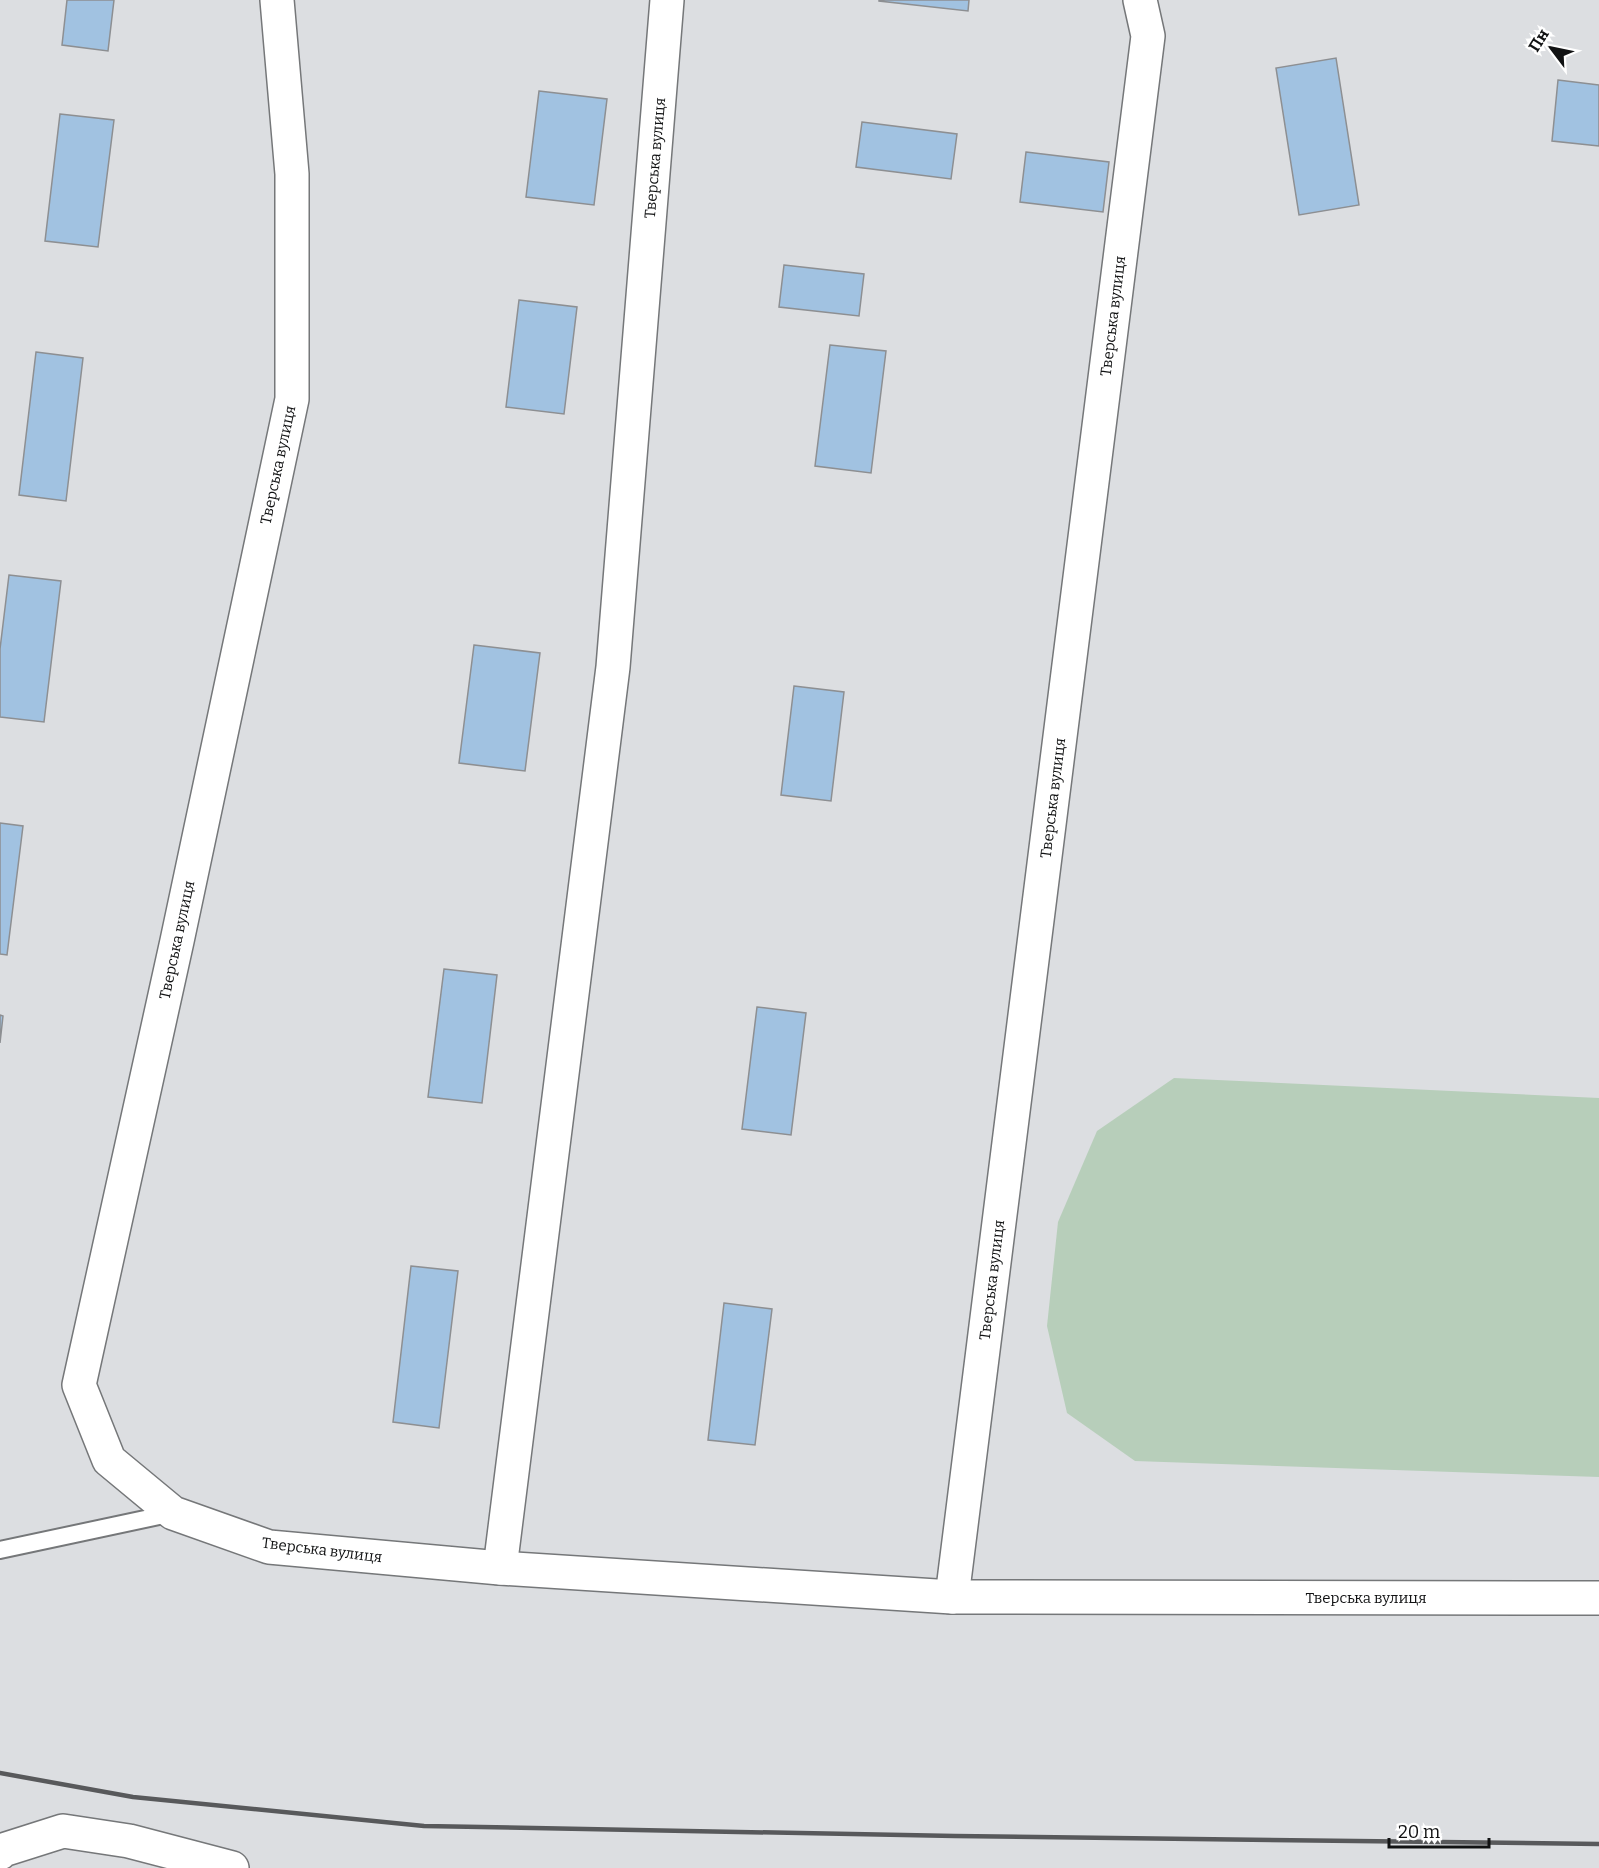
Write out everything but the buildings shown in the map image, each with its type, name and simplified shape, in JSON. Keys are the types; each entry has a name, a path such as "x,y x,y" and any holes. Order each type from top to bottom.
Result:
{"street":[{"name":"Тверська вулиця","path":"277,0 292,174 292,399 177,941 79,1385 109,1460 173,1513 269,1547 500,1568 952,1597 1599,1598"},
{"name":"Тверська вулиця","path":"500,1568 613,667 668,0"},
{"name":"Тверська вулиця","path":"952,1597 1148,36 1140,0"},
{"path":"0,1853 3,1850 63,1831 129,1841 232,1868"}],"lane":[{"path":"0,1550 173,1513"}],"green space":[{"path":"1174,1078 1599,1098 1599,1477 1135,1461 1067,1413 1047,1326 1058,1222 1097,1131"}],"railway":[{"path":"0,1773 133,1797 424,1826 955,1836 1599,1844"}]}
